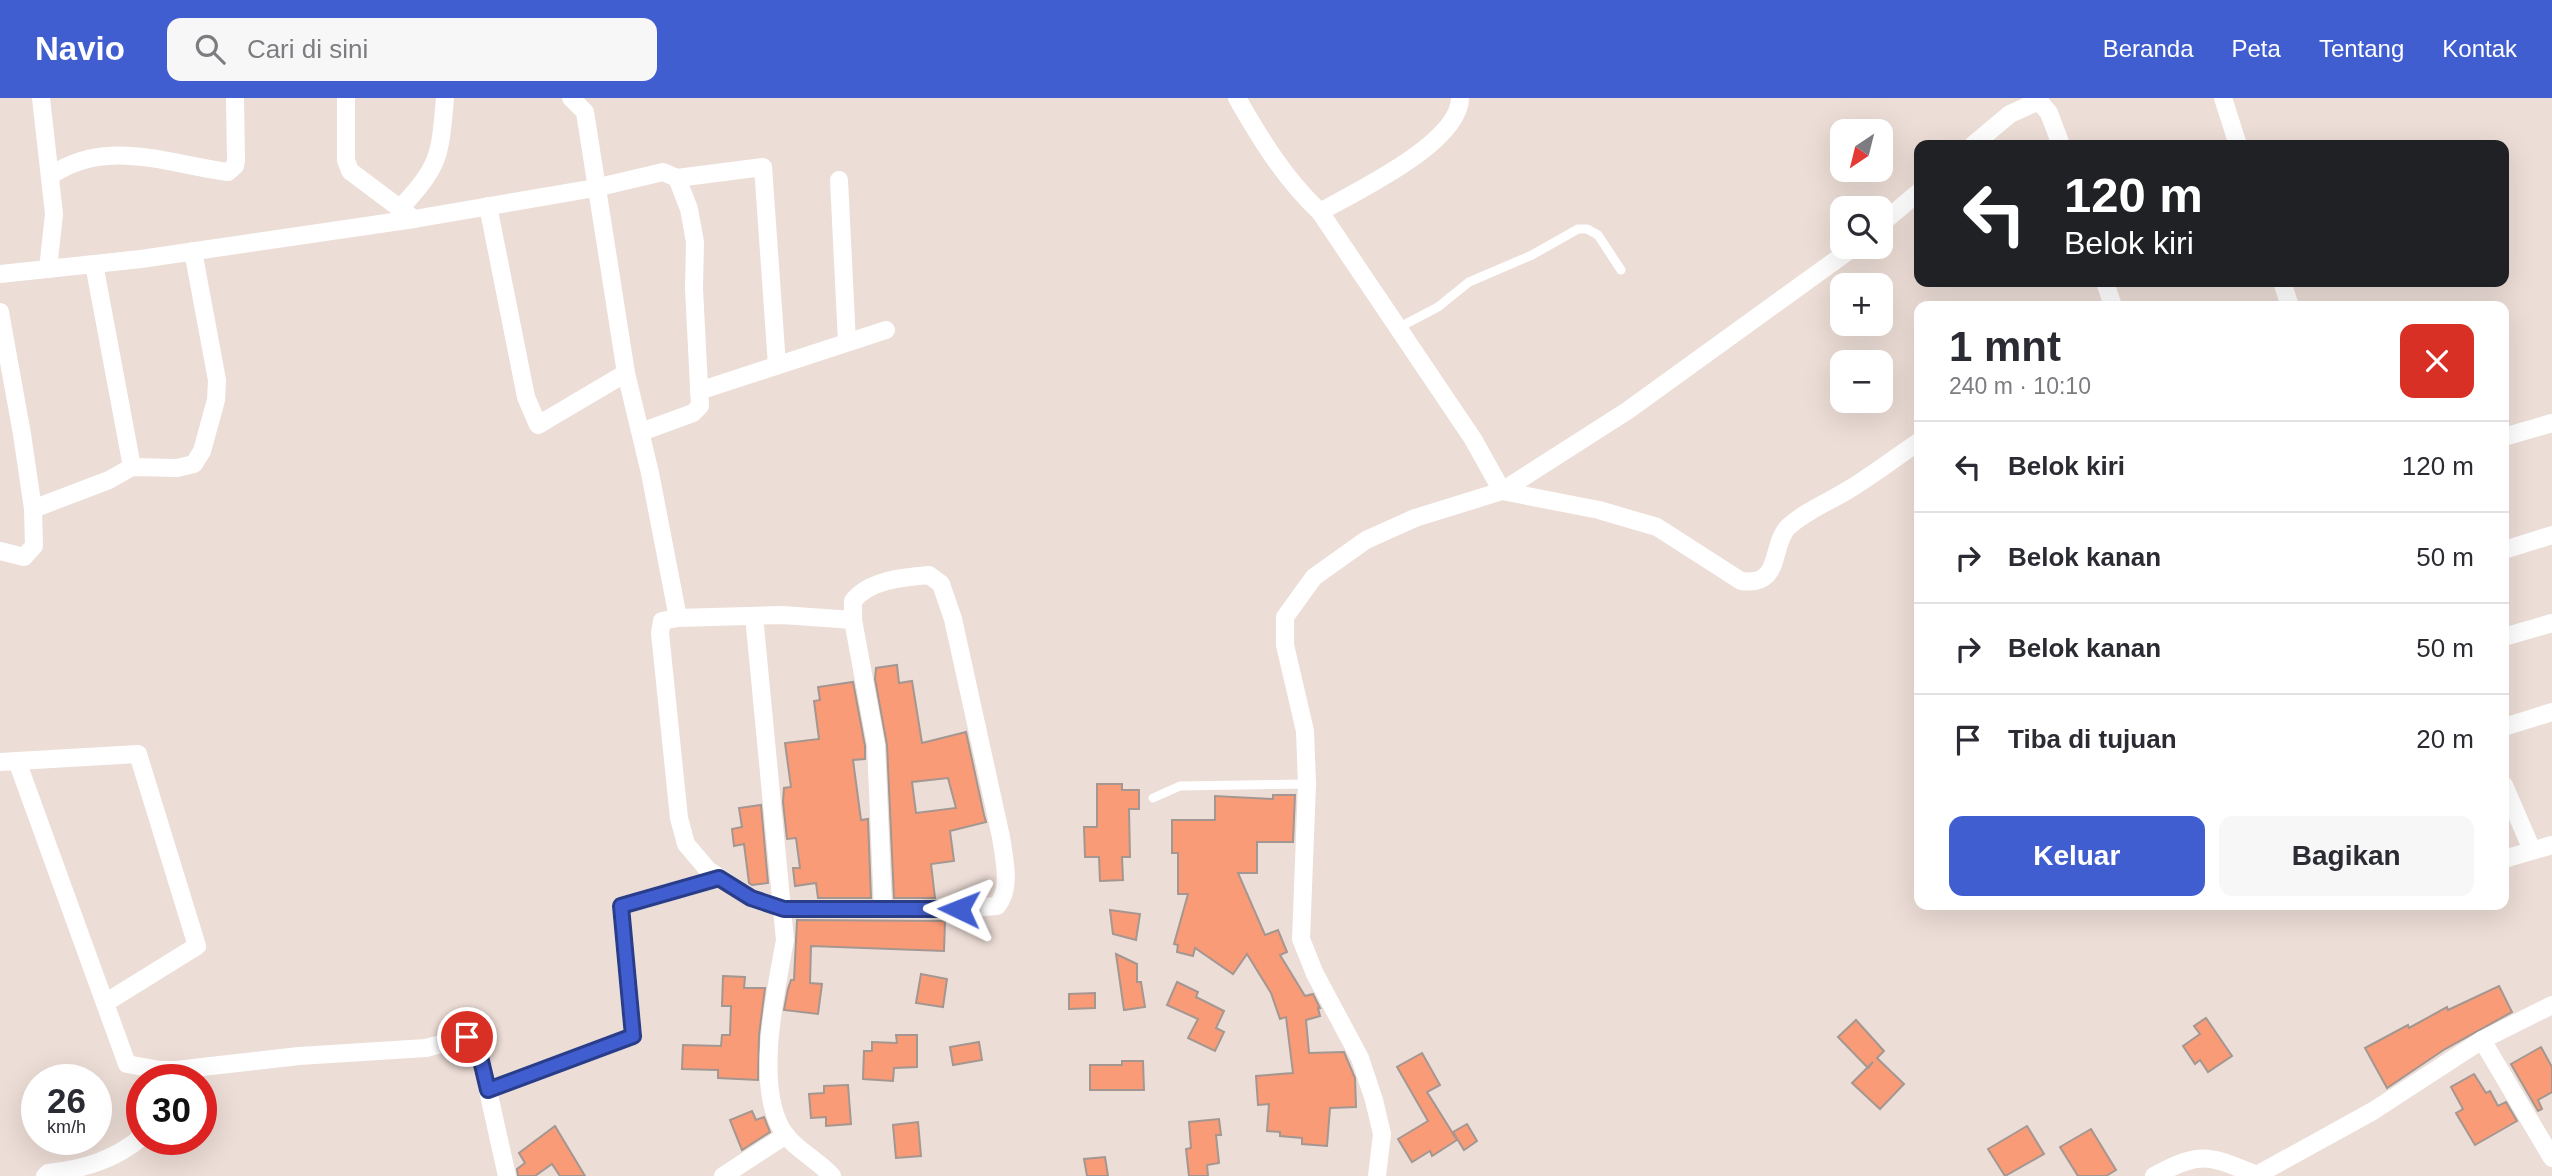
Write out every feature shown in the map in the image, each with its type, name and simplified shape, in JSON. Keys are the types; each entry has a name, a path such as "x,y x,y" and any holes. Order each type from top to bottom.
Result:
{"street":[{"path":"41,98 54,214 48,269"},
{"path":"50,176 82,159 109,153 135,155 228,172 235,166 236,160 235,98"},
{"path":"346,98 348,166 355,175 408,213"},
{"path":"408,213 432,172 439,153 445,98"},
{"path":"571,98 585,112 626,373 678,618"},
{"path":"1237,98 1267,150 1296,190 1320,212 1474,439 1502,491"},
{"path":"1320,212 1407,161 1433,141 1454,118 1460,98"},
{"path":"2222,98 2236,140"},
{"path":"1979,140 2010,114 2039,101 2049,113 2059,140"},
{"path":"0,274 193,251 408,213 488,206 595,188 663,172 677,178 763,167 777,365"},
{"path":"640,432 693,413 700,406 694,289 695,242 689,209 677,178"},
{"path":"839,180 847,342"},
{"path":"1893,213 1914,196"},
{"path":"488,206 526,397 538,425 626,373"},
{"path":"33,509 109,480 132,467 188,467 198,459 216,400 217,380 193,251"},
{"path":"1377,1176 1382,1134 1374,1100 1360,1058 1315,974 1301,939 1307,783 1306,731 1284,629 1290,607 1314,578 1366,540 1415,518 1502,491 1627,411 1837,259"},
{"path":"94,264 132,467"},
{"path":"0,312 33,509 34,546 29,553 18,558 0,551"},
{"path":"699,391 886,330"},
{"path":"2509,436 2552,423"},
{"path":"1502,491 1599,510 1657,527 1741,581 1750,582 1759,579 1772,568 1780,535 1809,510 1848,490 1914,445"},
{"path":"2509,549 2552,536"},
{"path":"853,620 782,615 665,619 660,633 679,818 686,844 719,878 751,898 784,909 992,908 1001,903 1006,869 953,619 941,584 929,575 876,585 861,592 853,601 853,620 876,745 883,907"},
{"path":"754,616 785,940 776,990 769,1084 780,1127 832,1176"},
{"path":"2509,636 2552,623"},
{"path":"2509,725 2552,712"},
{"path":"105,1003 197,946 138,754 9,761 127,1064"},
{"path":"2509,797 2532,850"},
{"path":"2509,857 2552,845"},
{"path":"488,1090 633,1036 621,906 719,878"},
{"path":"2154,1176 2178,1163 2202,1157 2213,1157 2257,1175 2373,1111 2482,1040 2552,1005"},
{"path":"217,1067 299,1056 426,1048 467,1037 479,1052 507,1176"},
{"path":"2482,1040 2552,1158"},
{"path":"723,1176 786,1135"},
{"path":"46,1176 48,1173 88,1166 107,1159 126,1147"}],"lane":[{"path":"1397,329 1438,307 1469,282 1532,255 1578,229 1587,229 1598,235 1621,270"},
{"path":"1153,798 1180,786 1307,783"}],"building":[{"path":"897,665 899,683 912,681 922,743 966,732 986,822 950,831 954,861 931,864 935,898 894,898 887,745 875,679 876,668","holes":["948,778 956,808 916,813 912,782"]},
{"path":"853,682 865,746 865,759 853,760 861,820 868,819 871,898 818,898 816,883 795,886 793,868 800,868 796,838 787,839 784,788 791,787 785,743 819,739 814,701 820,700 818,687"},
{"path":"1097,784 1122,784 1122,790 1139,790 1139,809 1129,809 1130,857 1122,857 1123,880 1100,881 1099,857 1085,857 1084,827 1097,827"},
{"path":"1273,795 1295,795 1293,842 1257,842 1257,873 1238,873 1265,935 1278,930 1287,952 1280,955 1305,996 1313,994 1320,1008 1320,1016 1306,1020 1309,1053 1344,1052 1355,1078 1356,1107 1330,1108 1327,1146 1302,1144 1302,1138 1280,1136 1280,1132 1267,1131 1269,1104 1258,1105 1256,1076 1293,1073 1286,1017 1280,1019 1271,993 1247,954 1233,974 1195,948 1193,956 1177,952 1178,945 1174,944 1188,894 1178,894 1178,853 1172,853 1172,820 1215,820 1215,796 1273,799"},
{"path":"761,805 768,883 752,885 749,883 744,844 734,846 732,829 742,827 739,808"},
{"path":"1110,910 1140,914 1136,940 1113,934"},
{"path":"797,920 945,921 944,951 811,946 810,983 822,984 818,1014 784,1010 791,980 794,980"},
{"path":"1116,954 1137,964 1137,982 1141,982 1145,1007 1124,1010"},
{"path":"921,974 947,979 943,1007 916,1003"},
{"path":"723,976 745,977 744,988 765,988 759,1035 758,1080 718,1078 718,1070 682,1069 683,1045 721,1046 722,1035 730,1035 731,1006 722,1006"},
{"path":"1177,982 1198,992 1196,997 1224,1011 1216,1028 1224,1032 1215,1051 1188,1038 1198,1019 1167,1005"},
{"path":"2499,986 2512,1012 2445,1049 2387,1088 2365,1048 2408,1025 2409,1028 2447,1007 2448,1010"},
{"path":"1095,993 1095,1008 1069,1009 1069,994"},
{"path":"2206,1018 2232,1056 2208,1072 2200,1060 2195,1064 2183,1046 2200,1034 2194,1026"},
{"path":"1856,1020 1884,1051 1877,1058 1904,1084 1880,1109 1852,1083 1868,1067 1838,1037"},
{"path":"896,1035 917,1035 917,1067 894,1068 893,1081 863,1079 864,1051 872,1051 872,1042 897,1043"},
{"path":"979,1042 982,1060 953,1065 950,1047"},
{"path":"2541,1047 2552,1067 2552,1092 2538,1100 2542,1109 2538,1111 2511,1064"},
{"path":"1422,1053 1440,1085 1427,1092 1457,1140 1432,1156 1430,1151 1412,1162 1398,1139 1428,1121 1397,1067"},
{"path":"1122,1061 1143,1061 1144,1090 1090,1090 1090,1065 1122,1065"},
{"path":"2474,1074 2486,1093 2490,1091 2498,1106 2506,1102 2517,1121 2475,1145 2456,1113 2463,1109 2451,1087"},
{"path":"848,1085 851,1124 826,1126 826,1117 811,1118 809,1094 824,1093 824,1086"},
{"path":"752,1111 756,1120 764,1117 770,1132 742,1150 730,1120"},
{"path":"1219,1119 1221,1135 1216,1135 1219,1163 1207,1165 1208,1176 1189,1176 1186,1149 1191,1148 1189,1122"},
{"path":"918,1122 921,1156 896,1158 893,1125"},
{"path":"1467,1124 1477,1141 1464,1150 1453,1132"},
{"path":"555,1126 585,1176 560,1176 552,1164 535,1176 518,1176 517,1169 525,1163 519,1153"},
{"path":"2027,1126 2044,1154 2005,1176 1988,1149"},
{"path":"2091,1129 2116,1170 2106,1176 2078,1176 2060,1147"},
{"path":"1105,1157 1108,1176 1087,1176 1084,1159"}],"route":[{"path":"467,1037 473,1041 479,1052 488,1090 633,1036 621,906 719,878 751,898 784,909 959,909"}]}
